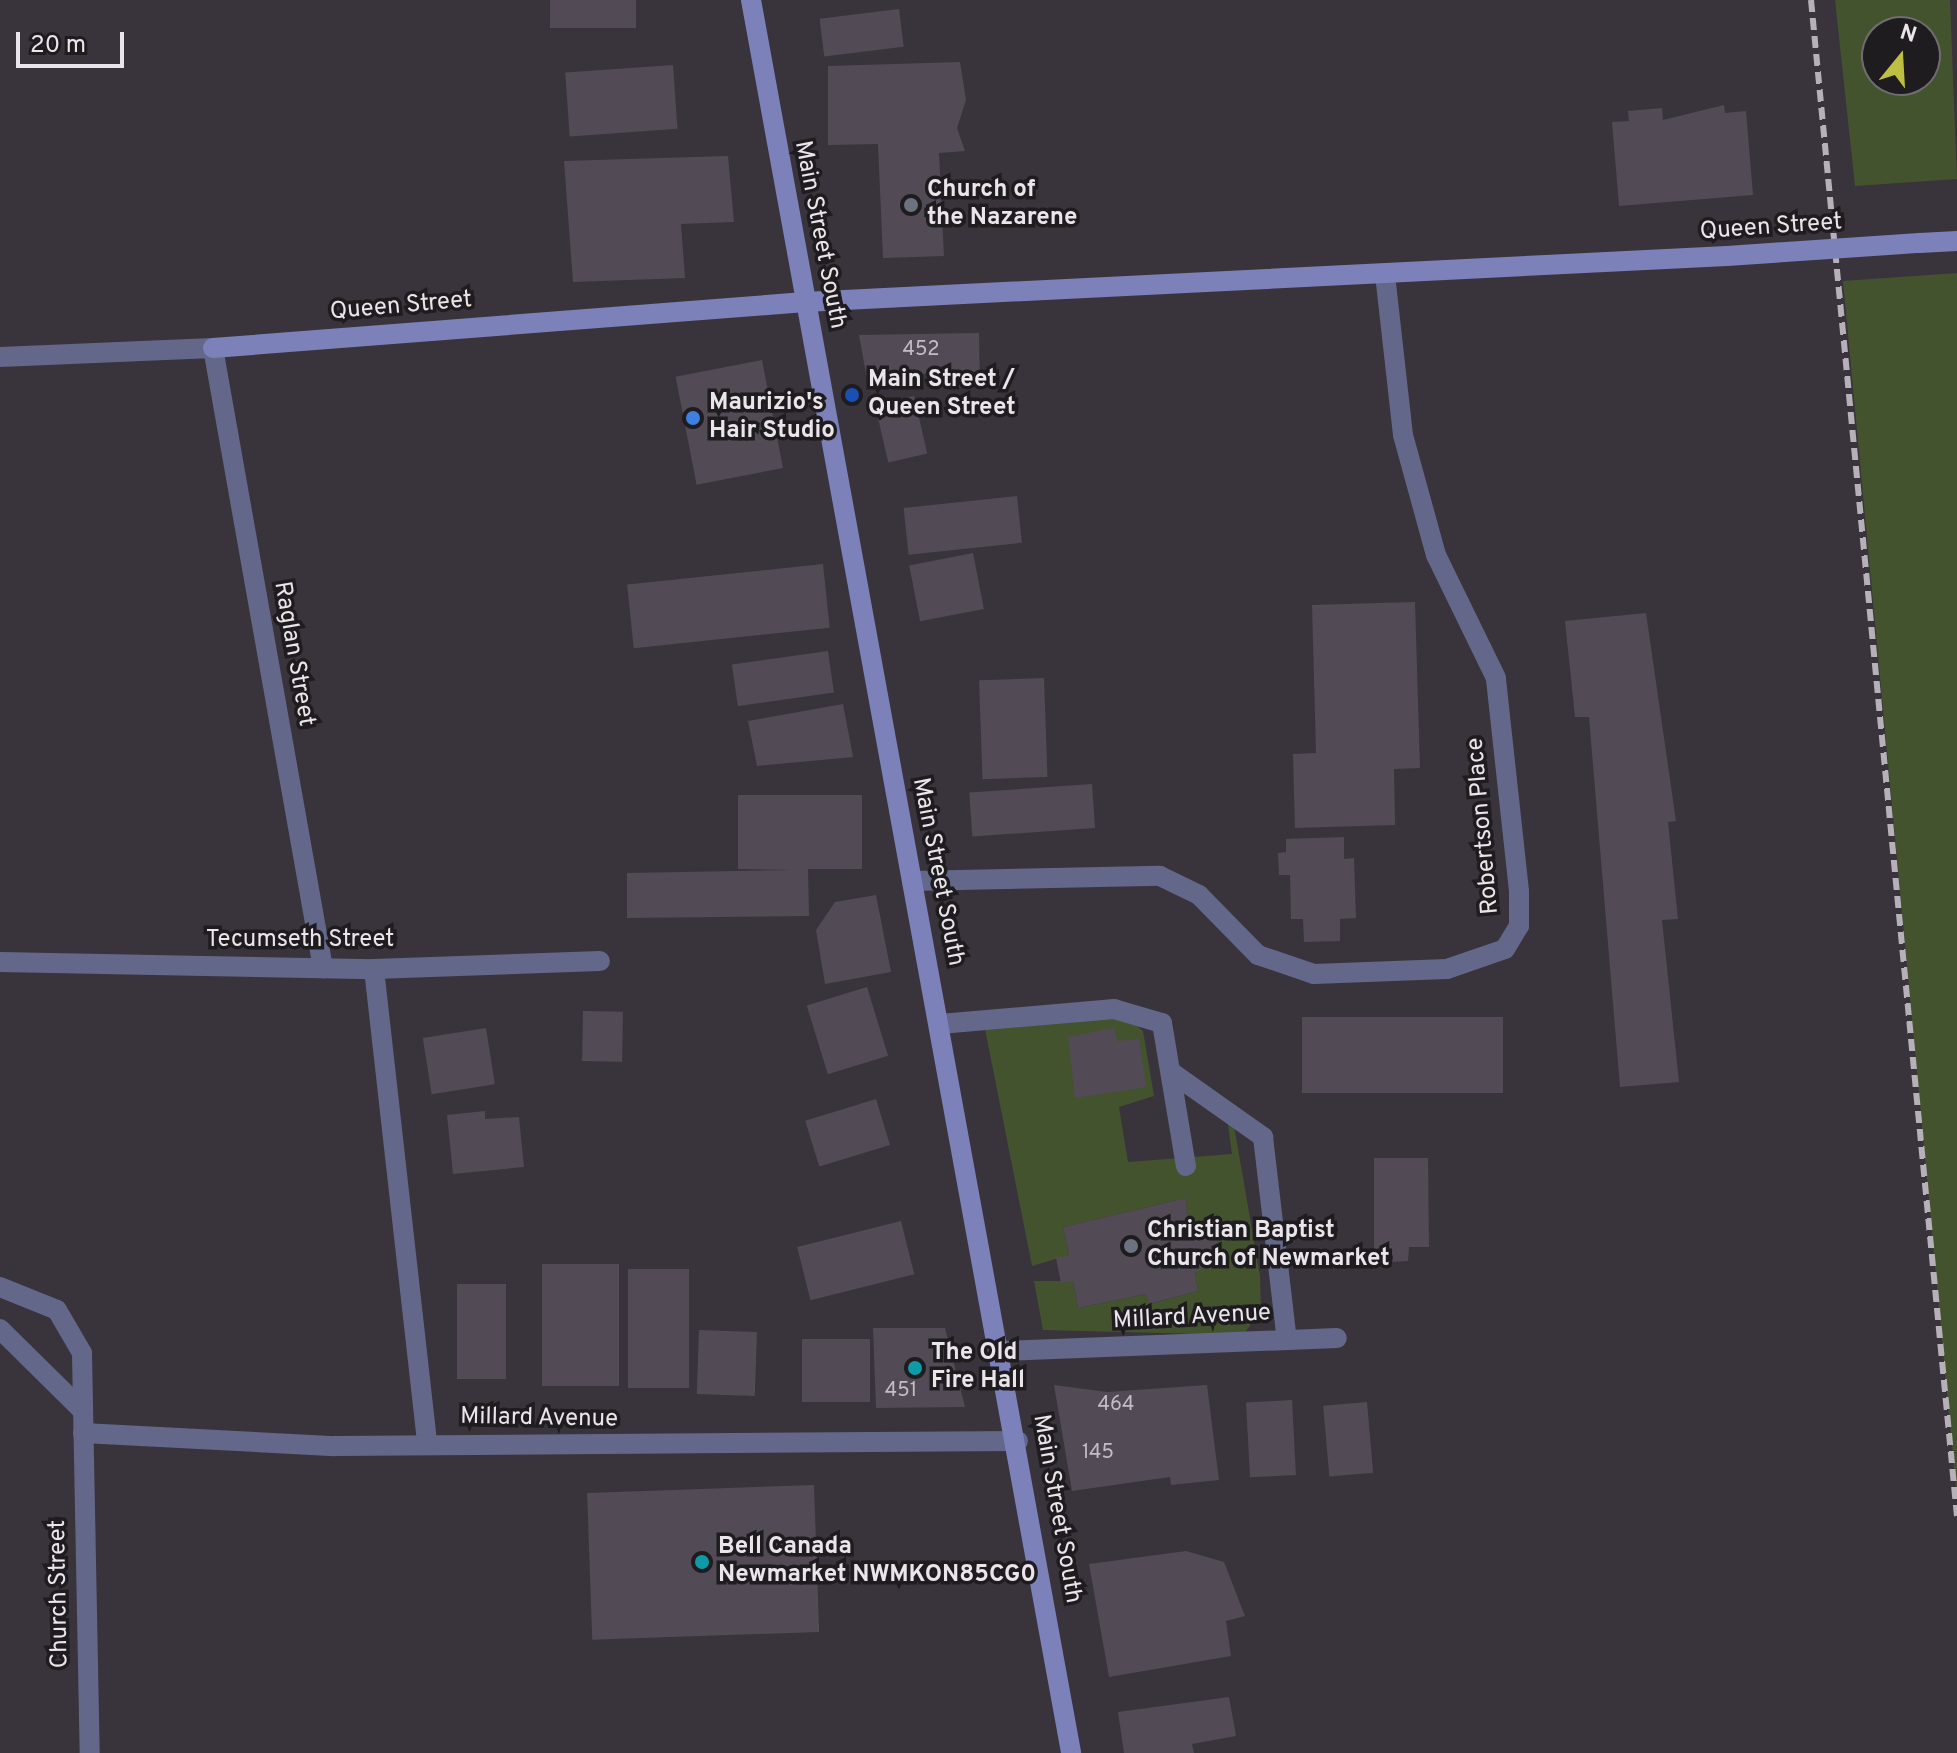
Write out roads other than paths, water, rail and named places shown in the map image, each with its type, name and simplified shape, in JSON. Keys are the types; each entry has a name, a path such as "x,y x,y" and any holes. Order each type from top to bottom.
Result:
{"main road":[{"name":"Main Street South","path":"751,0 1018,1441 1071,1753"},
{"name":"Queen Street","path":"213,348 805,302 1588,265 1957,241"}],"street":[{"name":"Robertson Place","path":"912,881 1160,876 1199,895 1258,955 1314,974 1447,969 1505,949 1519,926 1519,891 1496,678 1436,555 1403,435 1385,274"},
{"name":"Queen Street","path":"0,357 213,348"},
{"name":"Raglan Street","path":"213,348 323,968"},
{"name":"Tecumseth Street","path":"0,962 374,969 600,961"},
{"path":"374,969 427,1444"},
{"path":"940,1024 1114,1009 1162,1023 1186,1166"},
{"path":"1171,1072 1263,1137 1287,1340"},
{"path":"0,1287 57,1310 82,1353 83,1433"},
{"path":"0,1329 81,1409"},
{"name":"Millard Avenue","path":"1001,1351 1337,1338"},
{"name":"Millard Avenue","path":"83,1433 427,1444 1018,1441"},
{"name":"Church Street","path":"83,1433 90,1753"}],"railway":[{"path":"1811,0 1957,1516"}],"place":[{"name":"Church of the Nazarene","path":"911,205"},
{"name":"Main Street / Queen Street","path":"852,395"},
{"name":"Maurizio's Hair Studio","path":"693,418"},
{"name":"Christian Baptist Church of Newmarket","path":"1131,1246"},
{"name":"The Old Fire Hall","path":"915,1368"},
{"name":"Bell Canada Newmarket NWMKON85CG0","path":"702,1562"}]}
